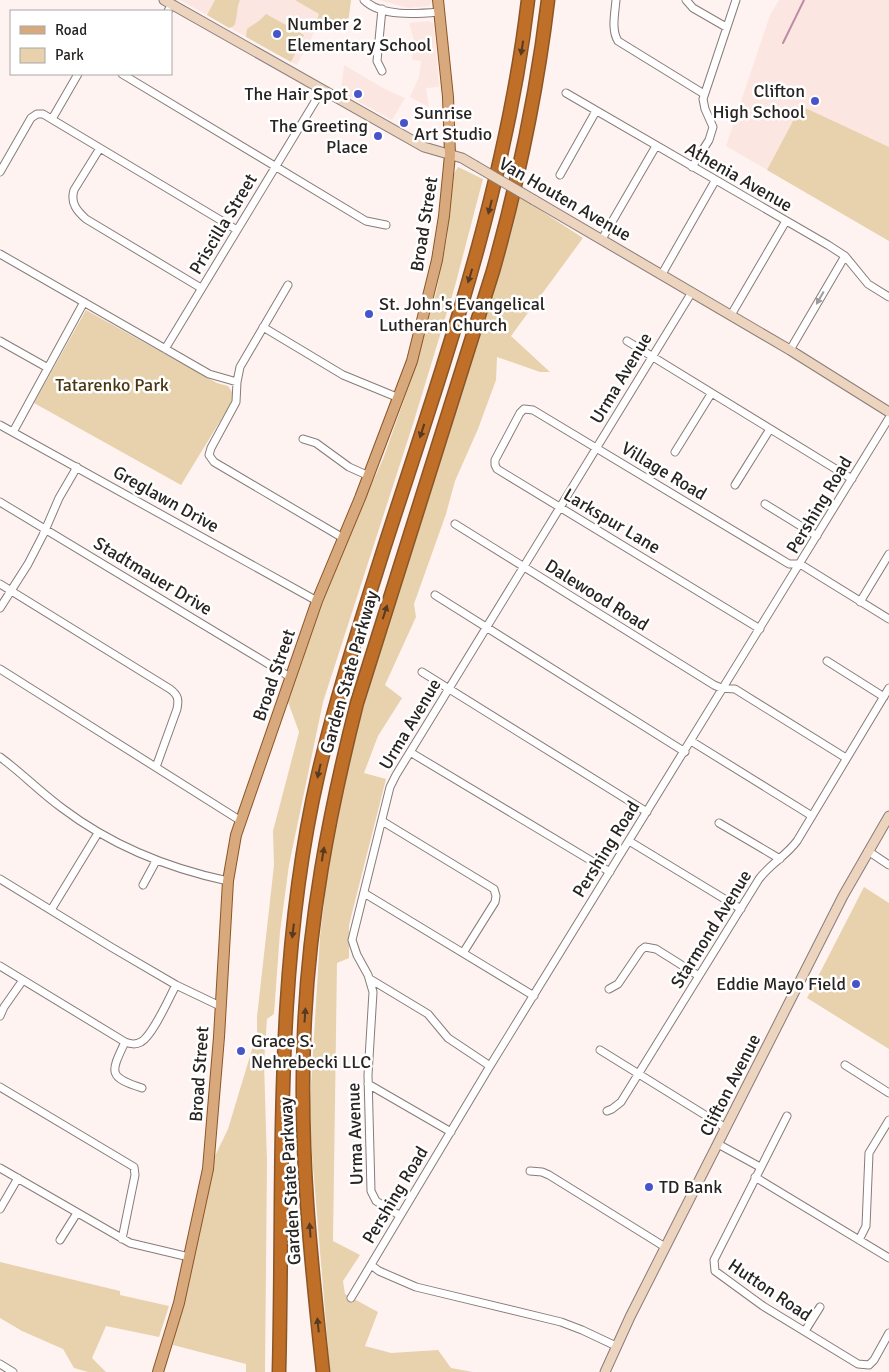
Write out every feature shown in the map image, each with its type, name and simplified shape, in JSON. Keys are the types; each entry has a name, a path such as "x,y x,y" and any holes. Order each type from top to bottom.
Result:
{"highway":[{"name":"Garden State Parkway","path":"279,1372 282,1110 287,986 301,866 311,808 334,709 484,229 516,86 528,0"},
{"name":"Garden State Parkway","path":"323,1372 305,1174 303,1085 304,1037 314,910 339,771 357,703 506,226 537,82 548,0"}],"main road":[{"name":"Broad Street","path":"158,1372 179,1303 208,1169 231,859 241,821 317,601 399,398 419,338 437,260 444,216 450,155 448,97 438,0"},
{"name":"Van Houten Avenue","path":"168,5 424,147 462,158 790,350 889,412"},
{"name":"Clifton Avenue","path":"606,1372 616,1346 665,1247 839,903 889,816"}],"street":[{"path":"364,0 370,5 405,14 439,12"},
{"path":"616,0 614,30 618,41 704,94"},
{"path":"686,0 693,8 726,27"},
{"path":"692,167 709,140 713,127 705,109 704,94 736,0"},
{"path":"382,9 377,61 382,72"},
{"path":"52,119 77,75"},
{"path":"127,75 366,221 386,225"},
{"name":"Priscilla Street","path":"165,349 322,90"},
{"name":"Athenia Avenue","path":"566,93 845,256 864,281 889,296"},
{"path":"560,175 596,111"},
{"path":"0,172 31,118 40,114 52,119 237,230"},
{"path":"602,239 656,146"},
{"path":"100,148 74,190 72,196 76,208 86,218 202,288"},
{"path":"662,274 715,180"},
{"path":"731,315 786,221"},
{"path":"0,254 209,374 237,382"},
{"path":"790,350 845,256"},
{"path":"288,285 240,367 234,408 209,452 211,459 222,467 343,538"},
{"name":"Urma Avenue","path":"399,1215 376,1201 371,1191 368,1084 373,992 370,979 357,955 352,940 390,787 448,689 692,292"},
{"path":"13,432 84,302"},
{"path":"264,328 343,375 399,398"},
{"path":"0,341 48,368"},
{"path":"627,341 852,479"},
{"path":"675,452 711,394"},
{"name":"Village Road","path":"517,419 524,409 533,410 789,564 800,564 889,619"},
{"name":"Pershing Road","path":"351,1298 490,1066 889,418"},
{"name":"Larkspur Lane","path":"517,419 494,460 496,468 760,628"},
{"name":"Greglawn Drive","path":"0,425 317,601"},
{"path":"735,485 770,430"},
{"path":"303,439 316,443 349,467 369,476"},
{"path":"0,608 28,564 59,498 77,467"},
{"name":"Stadtmauer Drive","path":"0,502 290,676"},
{"path":"765,504 817,536"},
{"name":"Dalewood Road","path":"456,524 717,687 735,689 846,758"},
{"path":"860,602 889,554"},
{"path":"0,584 170,689 176,695 177,709 156,767"},
{"path":"435,595 685,752"},
{"path":"827,661 884,697"},
{"path":"0,669 241,821"},
{"path":"422,672 647,812"},
{"name":"Starmond Avenue","path":"607,1111 622,1102 765,871 780,859 797,841 889,688"},
{"path":"691,741 812,816"},
{"path":"410,752 610,872"},
{"path":"0,757 61,808 98,833 156,861 194,874 228,881"},
{"path":"382,821 494,889 496,896 494,902 463,953"},
{"path":"720,823 780,859"},
{"path":"51,910 98,833"},
{"path":"629,841 741,909"},
{"path":"868,852 889,865"},
{"path":"143,885 156,861"},
{"path":"0,879 176,985 220,1006"},
{"path":"364,893 534,996"},
{"path":"609,989 618,984 640,950 645,947 656,949 699,976"},
{"path":"0,966 126,1042 136,1044 146,1037 176,985"},
{"path":"370,979 428,1014 448,1038 490,1066"},
{"path":"0,1016 4,1006 23,980"},
{"path":"126,1042 114,1065 114,1072 121,1080 142,1088"},
{"path":"600,1050 726,1128"},
{"path":"844,1065 889,1093"},
{"path":"368,1084 451,1132"},
{"path":"0,1088 129,1162 134,1167 136,1175 122,1239"},
{"name":"Hutton Road","path":"787,1116 714,1260 715,1271 763,1306 852,1361 862,1365 870,1365 889,1333"},
{"path":"860,1240 866,1226 869,1153 886,1132 889,1120"},
{"path":"718,1144 760,1167"},
{"path":"0,1168 122,1239 135,1245 189,1258"},
{"path":"530,1171 542,1172 548,1175 665,1247"},
{"path":"756,1176 889,1258"},
{"path":"0,1209 18,1178"},
{"path":"60,1240 77,1212"},
{"path":"371,1265 392,1277 416,1287 561,1322 616,1346"},
{"path":"804,1331 820,1307"},
{"path":"0,1364 13,1372"}],"shaded area":[{"name":"Number 2 Elementary School","path":"180,0 351,0 347,31 317,27 297,65"},
{"path":"380,0 433,0 429,6 408,8"},
{"name":"Clifton High School","path":"779,0 889,0 889,241 726,146 770,15"},
{"path":"429,21 434,24 439,87 426,88 429,107 410,97 419,77 421,61 412,60 413,37 409,23"},
{"path":"344,65 385,89 405,98 392,120 341,92"}],"green space":[{"path":"215,0 240,0 234,26 229,28 207,15"},
{"path":"295,0 351,0 347,31 317,27 319,14"},
{"path":"266,14 304,35 291,62 246,37 247,29"},
{"path":"801,106 889,147 889,241 767,170"},
{"path":"458,167 483,179 455,286 413,424 323,702 289,865 280,932 274,1014 267,1019 264,1062 267,1162 265,1372 246,1372 246,1364 173,1345 215,1156 228,1129 257,1033 257,1017 274,865 273,831 299,732 287,699 311,628 338,559 383,459 410,383 436,293 447,238 452,177"},
{"path":"517,195 583,238 511,336 550,372 540,372 497,357 496,380 478,429 455,481 446,514 414,604 416,617 385,685 402,698 378,736 364,773 386,779 349,925 349,958 337,963 333,1241 360,1255 343,1281 345,1294 378,1312 365,1346 391,1353 438,1350 451,1368 473,1372 330,1372 309,1118 320,937 329,861 348,763 394,600 449,435 495,280"},
{"name":"Tatarenko Park","path":"86,310 217,383 228,386 232,392 233,400 181,485 34,403"},
{"name":"Eddie Mayo Field","path":"864,887 889,903 889,1049 807,998"},
{"path":"0,1262 120,1291 120,1295 169,1306 159,1337 106,1326 92,1358 106,1372 88,1372 74,1368 63,1349 22,1331 0,1318"}],"waterway":[{"path":"783,43 804,0"}],"place":[{"name":"Number 2 Elementary School","path":"277,34"},
{"name":"The Hair Spot","path":"358,94"},
{"name":"Clifton High School","path":"815,101"},
{"name":"Sunrise Art Studio","path":"404,123"},
{"name":"The Greeting Place","path":"378,136"},
{"name":"St. John's Evangelical Lutheran Church","path":"369,314"},
{"name":"Eddie Mayo Field","path":"856,984"},
{"name":"Grace S. Nehrebecki LLC","path":"241,1051"},
{"name":"TD Bank","path":"649,1187"}]}
